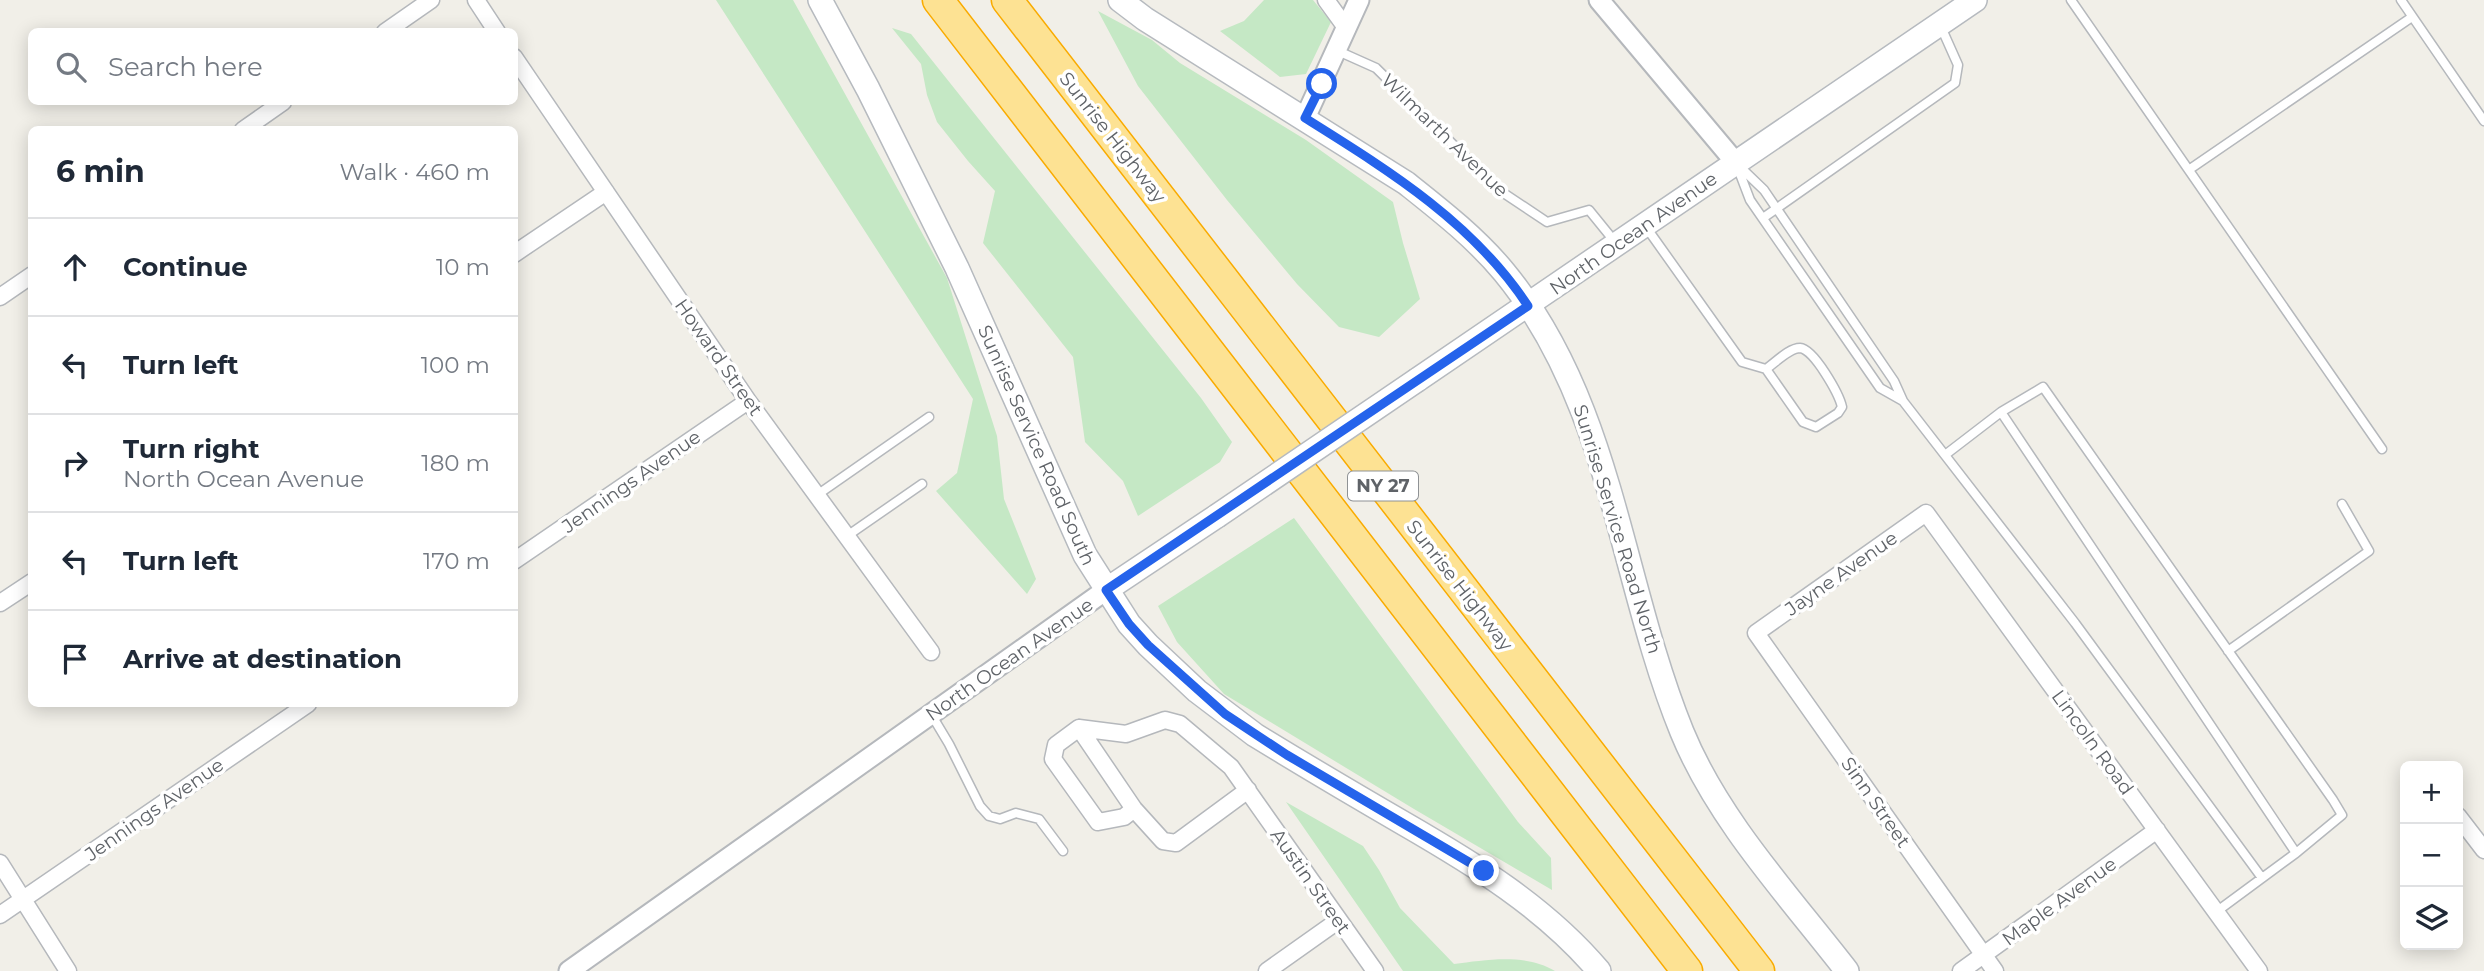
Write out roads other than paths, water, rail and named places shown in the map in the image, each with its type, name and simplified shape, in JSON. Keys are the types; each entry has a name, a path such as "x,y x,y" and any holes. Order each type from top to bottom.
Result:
{"highway":[{"name":"NY 27","path":"938,0 1687,971"},
{"name":"Sunrise Highway","path":"1007,0 1759,971"},
{"path":"1576,828 1664,971"}],"main road":[{"name":"Sunrise Service Road South","path":"820,0 927,206 995,351 1085,555 1129,624 1148,645 1225,714 1255,735 1513,891 1568,939 1599,971"},
{"name":"Sunrise Service Road North","path":"1120,0 1145,19 1397,177 1443,211 1502,270 1554,349 1586,418 1670,699 1700,769 1736,828 1847,971"},
{"name":"North Ocean Avenue","path":"1106,590 1528,306 1940,24 1965,3"}],"street":[{"path":"391,28 431,0"},
{"path":"476,0 494,28"},
{"path":"1326,0 1346,29"},
{"path":"1305,118 1359,0"},
{"path":"1600,0 1736,163"},
{"name":"Howard Street","path":"518,63 748,401 931,652"},
{"path":"249,126 280,105"},
{"path":"518,251 606,192"},
{"path":"0,297 28,278"},
{"name":"Jennings Avenue","path":"518,558 748,401"},
{"name":"Jayne Avenue","path":"1756,634 1926,513"},
{"name":"Lincoln Road","path":"1926,513 2259,971"},
{"path":"0,603 28,585"},
{"name":"North Ocean Avenue","path":"569,971 1106,590"},
{"name":"Sinn Street","path":"1756,634 1995,971"},
{"name":"Jennings Avenue","path":"0,915 304,707"},
{"name":"Austin Street","path":"1079,728 1126,734 1166,720 1180,724 1231,767 1375,971"},
{"path":"1134,809 1124,817 1098,822 1053,760 1056,746 1079,728 1134,809 1163,841 1176,843 1248,790"},
{"path":"2463,823 2484,850"},
{"name":"Maple Avenue","path":"1961,971 2157,830"},
{"path":"0,863 68,971"},
{"path":"1267,971 1339,920"}],"lane":[{"path":"2071,0 2382,449"},
{"path":"2401,0 2484,121"},
{"path":"2190,169 2412,17"},
{"path":"1763,218 1955,83 1958,65 1940,24"},
{"name":"Wilmarth Avenue","path":"1337,51 1377,68 1499,190 1547,222 1589,210 1617,244"},
{"path":"1736,163 1764,190 1894,381 1903,401 2075,623 2262,878"},
{"path":"1736,163 1751,200 1880,388 1903,401"},
{"path":"1644,225 1742,362 1766,369 1802,422 1816,427 1838,413 1842,407 1840,397 1811,352 1801,348 1793,351 1766,369"},
{"path":"1945,455 2001,412 2043,387 2342,815 2216,912"},
{"path":"2001,412 2296,853"},
{"path":"817,495 929,417"},
{"path":"847,536 922,484"},
{"path":"2228,651 2369,551 2342,504"},
{"path":"930,713 980,806 989,816 1000,819 1016,813 1039,819 1063,852"}]}
